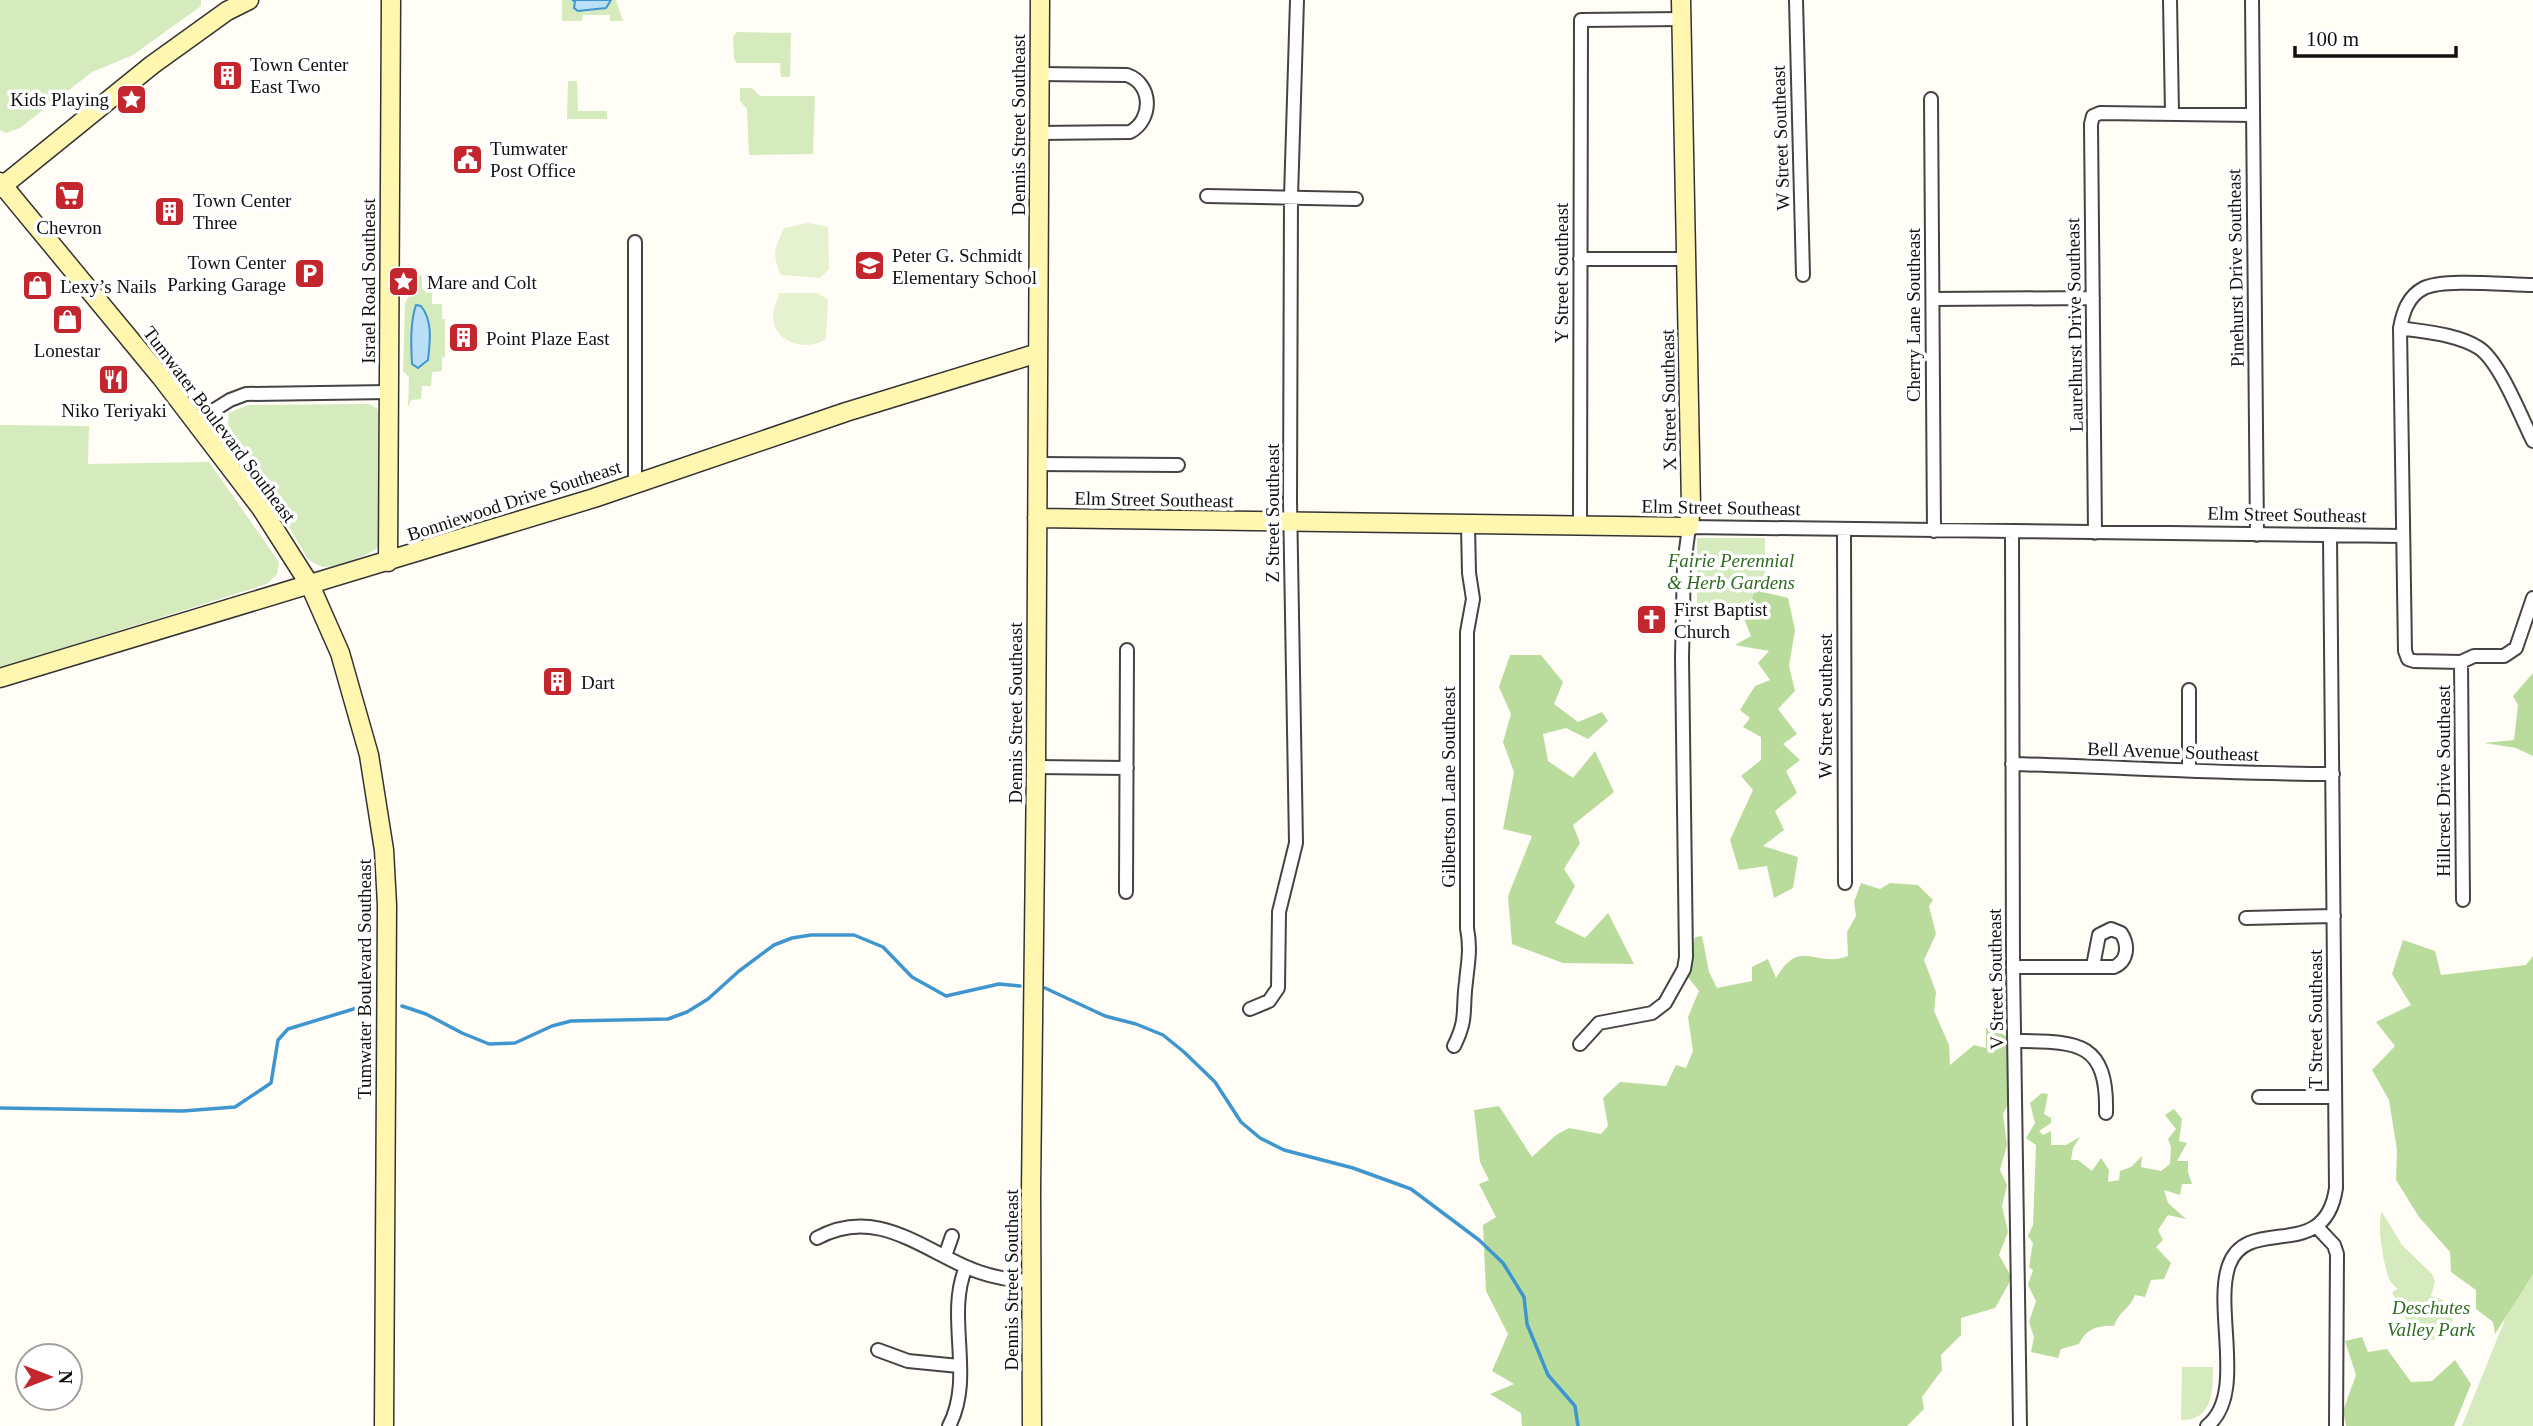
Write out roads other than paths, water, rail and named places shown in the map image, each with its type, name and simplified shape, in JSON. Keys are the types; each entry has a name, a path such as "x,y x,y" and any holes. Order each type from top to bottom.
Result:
{"street":[{"path":"1,182 229,4 248,0"},
{"name":"Israel Road Southeast","path":"388,562 391,0"},
{"name":"Dennis Street Southeast","path":"1032,1426 1031,1191 1040,0"},
{"name":"Z Street Southeast","path":"1250,1009 1269,1001 1278,988 1279,912 1296,843 1290,522 1291,197 1297,0"},
{"name":"X Street Southeast","path":"1580,1044 1599,1023 1652,1013 1664,1003 1684,969 1686,957 1682,656 1684,565 1691,506 1681,0"},
{"name":"W Street Southeast","path":"1796,0 1803,275"},
{"path":"2171,0 2172,113 2253,115"},
{"name":"Pinehurst Drive Southeast","path":"2252,0 2257,535"},
{"name":"Y Street Southeast","path":"1580,526 1581,20 1682,19"},
{"path":"1039,74 1127,75 1136,78 1143,85 1146,107 1145,119 1138,128 1130,132 1039,133"},
{"name":"Cherry Lane Southeast","path":"1931,99 1934,531"},
{"name":"Laurelhurst Drive Southeast","path":"2095,533 2091,124 2093,116 2101,113 2172,113"},
{"name":"Tumwater Boulevard Southeast","path":"1,182 261,508 310,585 340,653 360,721 384,850 387,905 384,1426"},
{"path":"1206,196 1356,199"},
{"path":"635,242 635,484"},
{"path":"1580,259 1686,259"},
{"path":"2533,285 2443,284 2425,288 2409,300 2402,315 2400,328 2405,651 2408,659 2461,662 2474,656 2510,654 2516,648 2533,598"},
{"path":"1933,299 2093,298"},
{"path":"2400,328 2459,340 2476,346 2486,354 2506,385 2533,441"},
{"name":"Bonniewood Drive Southeast","path":"0,678 388,562 691,467 846,412 1038,353"},
{"path":"195,422 230,400 246,394 389,392"},
{"path":"1038,464 1178,465"},
{"name":"Elm Street Southeast","path":"1037,518 1468,526 2403,536"},
{"name":"Gilbertson Lane Southeast","path":"1454,1046 1465,1024 1470,955 1467,928 1467,632 1474,599 1469,573 1468,526"},
{"name":"W Street Southeast","path":"1844,529 1845,883"},
{"name":"V Street Southeast","path":"2012,532 2013,967 2020,1426"},
{"name":"T Street Southeast","path":"2316,1226 2327,1217 2334,1202 2336,1188 2330,536"},
{"path":"1126,892 1128,650"},
{"name":"Hillcrest Drive Southeast","path":"2461,662 2463,900"},
{"path":"2189,690 2189,769"},
{"name":"Bell Avenue Southeast","path":"2012,764 2189,769 2256,774 2333,774"},
{"path":"1036,767 1127,768"},
{"path":"2246,918 2334,916"},
{"path":"2013,967 2093,966"},
{"path":"2015,1041 2068,1042 2088,1052 2095,1059 2104,1081 2105,1112"},
{"path":"2259,1097 2335,1097"},
{"path":"817,1238 847,1226 874,1226 893,1232 966,1267 998,1278 1033,1281"},
{"path":"2210,1425 2223,1406 2226,1395 2225,1280 2234,1255 2242,1246 2252,1241 2300,1235 2316,1226 2334,1245 2337,1254 2336,1426"},
{"path":"945,1256 952,1236"},
{"path":"949,1426 958,1401 958,1293 966,1267"},
{"path":"878,1349 908,1361 959,1366"}],"water":[{"path":"572,0 611,0 606,8 578,11 574,8 575,1"},
{"path":"416,305 421,306 425,312 430,332 428,360 418,368 412,364 411,349"}],"waterway":[{"path":"402,1006 426,1014 489,1044 515,1043 552,1026 571,1021 668,1019 687,1012 708,999 774,945 811,935 854,935 883,947 912,977 946,996 999,984 1020,986"},
{"path":"1045,988 1105,1016 1163,1035 1215,1082 1241,1122 1260,1138 1284,1150 1353,1168 1411,1189 1479,1240 1503,1263 1524,1297 1527,1324 1548,1375 1575,1406 1578,1426"},
{"path":"0,1108 183,1111 235,1107 271,1083 278,1040 288,1029 370,1004"}],"place":[{"name":"Town Center East Two","path":"227,75"},
{"name":"Kids Playing","path":"132,99"},
{"name":"Tumwater Post Office","path":"467,159"},
{"name":"Chevron","path":"69,196"},
{"name":"Town Center Three","path":"170,211"},
{"name":"Peter G. Schmidt Elementary School","path":"869,266"},
{"name":"Town Center Parking Garage","path":"309,273"},
{"name":"Mare and Colt","path":"404,282"},
{"name":"Lexy’s Nails","path":"37,286"},
{"name":"Lonestar","path":"67,319"},
{"name":"Point Plaze East","path":"463,338"},
{"name":"Niko Teriyaki","path":"114,379"},
{"name":"First Baptist Church","path":"1651,620"},
{"name":"Dart","path":"558,682"}],"park label":[{"name":"Fairie Perennial & Herb Gardens","path":"1731,571"},
{"name":"Deschutes Valley Park","path":"2431,1318"}]}
